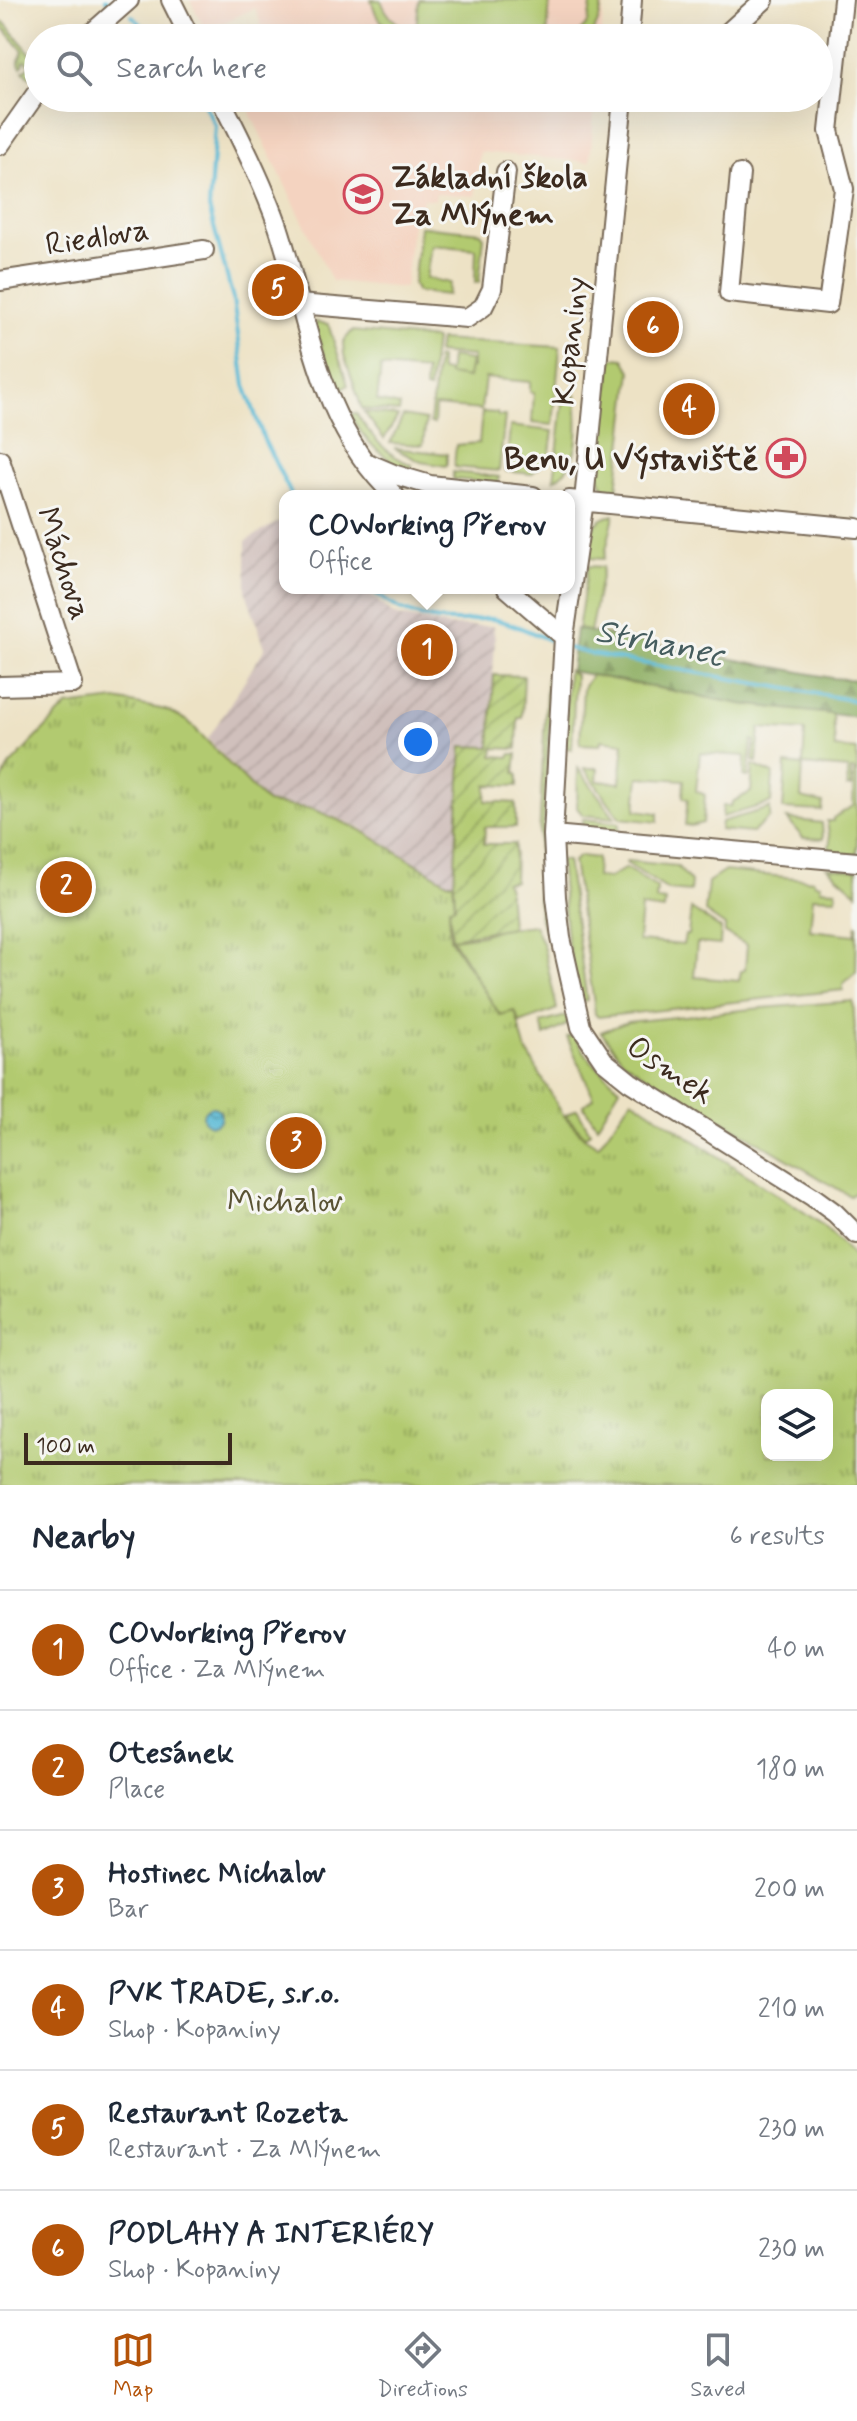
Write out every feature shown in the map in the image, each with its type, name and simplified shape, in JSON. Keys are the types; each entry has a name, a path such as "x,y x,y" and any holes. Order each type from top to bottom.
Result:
{"street":[{"path":"102,24 129,0"},
{"path":"171,0 183,24"},
{"path":"630,24 632,0"},
{"path":"737,24 764,0"},
{"path":"833,94 843,0"},
{"path":"0,145 24,111"},
{"path":"226,112 272,210 329,400 365,462 390,490"},
{"name":"Kopaniny","path":"576,500 621,112"},
{"path":"740,174 729,293 828,304 850,189 829,131 831,112"},
{"path":"299,304 467,318 483,307 492,289 506,172"},
{"name":"Riedlova","path":"0,281 204,250"},
{"name":"Máchova","path":"0,460 73,684 0,686"},
{"path":"365,462 430,485 477,490"},
{"path":"576,500 857,528"},
{"path":"514,594 564,637"},
{"name":"Kopaniny","path":"564,637 568,594"},
{"name":"Osmek","path":"564,637 553,835 561,938 581,1027 592,1046 617,1073 813,1197 855,1228"},
{"path":"553,835 857,862"}],"shaded area":[{"path":"190,0 604,0 602,24 261,24 255,8 221,24 202,24"},
{"name":"Základní škola Za Mlýnem","path":"251,112 594,112 590,162 480,152 475,196 436,193 435,200 423,199 422,209 414,209 405,288 332,281"},
{"path":"279,522 279,594 369,594 394,615 450,626 493,626 495,640 489,747 462,746 453,882 447,882 359,827 313,808 267,802 208,739 265,648 246,592 246,541"}],"green space":[{"path":"371,0 381,0 387,13 400,24 383,24"},
{"path":"419,0 550,0 548,24 417,24"},
{"path":"592,0 602,0 597,24 588,23"},
{"path":"0,22 4,22 24,46 24,64 21,67 19,59 23,51 2,26 0,28"},
{"path":"420,226 481,232 484,237 479,282 475,283 476,249 431,245 426,278 450,283 448,295 417,292 413,285"},
{"path":"316,322 328,324 348,385 337,392 315,329"},
{"path":"352,331 435,339 429,390 425,389 426,371 381,367 377,401 400,406 399,412 362,409 344,355 343,342"},
{"path":"439,340 560,347 553,425 532,423 534,393 530,392 530,382 485,378 481,410 435,406 434,424 430,423 437,358 440,358 440,371 453,373 455,367 472,368 473,356 437,353"},
{"path":"450,357 471,360 468,378 448,375"},
{"path":"612,358 624,359 631,371 616,498 603,487 598,471"},
{"path":"576,395 577,442 570,464 554,480 563,402"},
{"path":"364,412 398,416 384,439"},
{"path":"482,412 505,416 499,471 454,467 456,445 479,443"},
{"path":"356,413 380,444 412,465 410,471 391,461 368,440 350,414"},
{"path":"403,416 426,420 423,445 390,443"},
{"path":"510,426 553,431 549,459 531,474 506,471"},
{"path":"394,448 447,454 447,466 421,462"},
{"path":"453,472 499,477 498,483 453,479"},
{"path":"614,515 604,559 589,558 595,525"},
{"path":"588,566 603,567 590,632 578,629"},
{"path":"576,629 832,678 857,680 857,717 741,704 571,671"},
{"path":"568,670 575,675 572,749 565,748"},
{"path":"547,673 552,674 542,858 548,936 540,920 537,881"},
{"path":"494,675 524,676 517,749 494,748 493,756 517,754 515,773 518,774 518,786 487,785 486,801 516,803 516,827 485,827 484,844 515,844 514,881 505,882 511,927 452,938 449,907 455,906 462,746 490,747"},
{"path":"591,675 741,704 833,714 835,748 857,750 857,855 828,854 827,821 833,821 853,806 854,770 851,770 851,787 847,787 848,769 803,765 805,731 760,728 757,762 753,761 755,741 752,740 748,777 744,776 745,756 700,753 696,791 705,795 703,823 685,825 688,799 683,798 684,780 639,777 636,810 658,813 658,822 620,818 584,768 598,768 597,781 620,783 624,743 601,740 600,745 580,744 583,688"},
{"name":"Michalov","path":"116,700 166,710 188,721 267,803 313,809 359,829 447,882 453,882 455,906 449,907 450,939 500,1015 515,1011 525,1048 563,1115 584,1137 598,1146 632,1099 823,1226 857,1262 857,1485 0,1485 0,785 9,766 67,706"},
{"path":"786,764 803,766 801,798 823,803 822,811 783,809"},
{"path":"753,765 773,774 771,803 722,817 723,806 731,806 732,802 751,792"},
{"path":"578,768 615,818 583,815 577,808"},
{"path":"770,808 770,817 752,833 720,830 721,822"},
{"path":"583,819 619,823 618,833 582,830"},
{"path":"787,819 822,823 823,839 803,838"},
{"path":"580,856 597,858 596,877 609,878 626,868 657,888 656,900 665,901 664,910 641,907 638,941 683,945 685,935 688,935 691,909 721,929 720,945 697,943 694,977 739,981 741,971 745,970 747,945 725,933 725,926 705,912 708,882 725,871 814,880 814,883 821,884 820,889 836,890 836,898 813,897 810,930 855,935 857,924 856,972 843,984 843,990 598,1017 595,1014 573,861"},
{"path":"560,860 567,861 587,1000 581,1002 567,940"},
{"path":"627,861 677,866 691,882 690,892 668,890"},
{"path":"827,867 857,870 857,893"},
{"path":"534,925 543,945 557,1009 520,1023 515,1011 500,1015 452,939"},
{"path":"853,1001 857,1062 857,1191 850,1196 640,1072 623,1060 601,1032 627,1022"},
{"path":"566,1016 568,1024 545,1036 541,1023"},
{"path":"573,1035 591,1061 620,1088 597,1126 583,1105 594,1098 567,1037"},
{"path":"577,1109 590,1132 585,1136 565,1115"}],"water":[{"path":"208,1107 216,1107 221,1116 219,1123 208,1125 203,1120 203,1112"}],"waterway":[{"name":"Strhanec","path":"132,16 141,24"},
{"name":"Strhanec","path":"208,112 215,125 209,208 233,299 245,385 264,440 289,490"},
{"name":"Strhanec","path":"377,594 412,614 449,621 492,619 557,643"},
{"name":"Strhanec","path":"568,648 857,701"}],"place":[{"name":"Základní škola Za Mlýnem","path":"363,194"},
{"name":"Restaurant Rozeta","path":"278,290"},
{"name":"PODLAHY A INTERIÉRY","path":"653,327"},
{"name":"PVK TRADE, s.r.o.","path":"689,409"},
{"name":"Benu, U Výstaviště","path":"786,458"},
{"name":"COWorking Přerov","path":"427,650"},
{"name":"Otesánek","path":"66,887"},
{"name":"Hostinec Michalov","path":"296,1143"}]}
